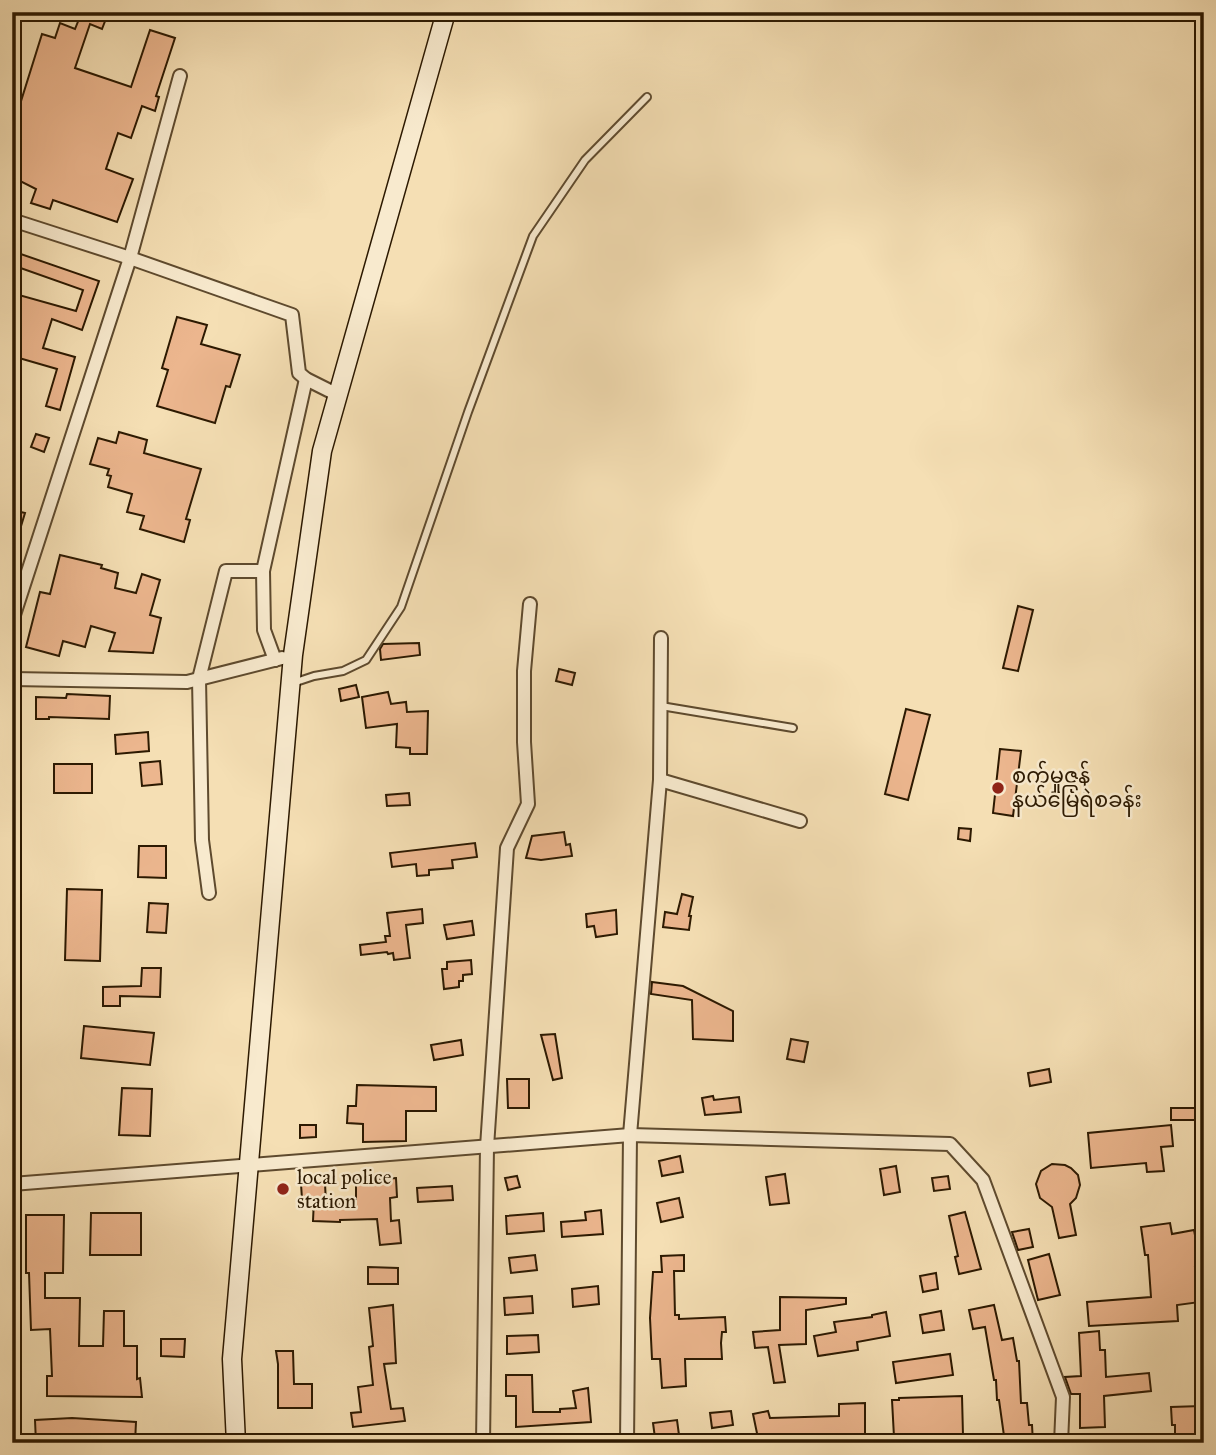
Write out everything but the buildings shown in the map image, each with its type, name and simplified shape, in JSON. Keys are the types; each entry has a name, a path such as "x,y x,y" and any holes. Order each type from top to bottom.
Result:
{"main road":[{"path":"236,1443 232,1359 248,1164 293,655 323,450 446,12"}],"street":[{"path":"12,621 130,258 180,76"},
{"path":"12,220 292,315 299,373 338,395"},
{"path":"275,660 264,630 263,571 306,379"},
{"path":"209,894 202,840 199,679 226,572 263,571"},
{"path":"483,1443 487,1147 507,848 528,804 524,742 524,671 530,604"},
{"path":"627,1443 631,1135 660,780 662,638"},
{"path":"12,679 187,682 293,655"},
{"path":"660,780 800,821"},
{"path":"12,1184 631,1135 950,1144 983,1180 1063,1397 1061,1443"}],"lane":[{"path":"291,684 314,676 344,671 366,660 401,607 468,412 533,236 585,160 648,97"},
{"path":"661,706 793,728"}],"place":[{"name":"စက်မှုဇုန် နယ်မြေရဲစခန်း","path":"998,788"},
{"name":"local police station","path":"283,1189"}]}
